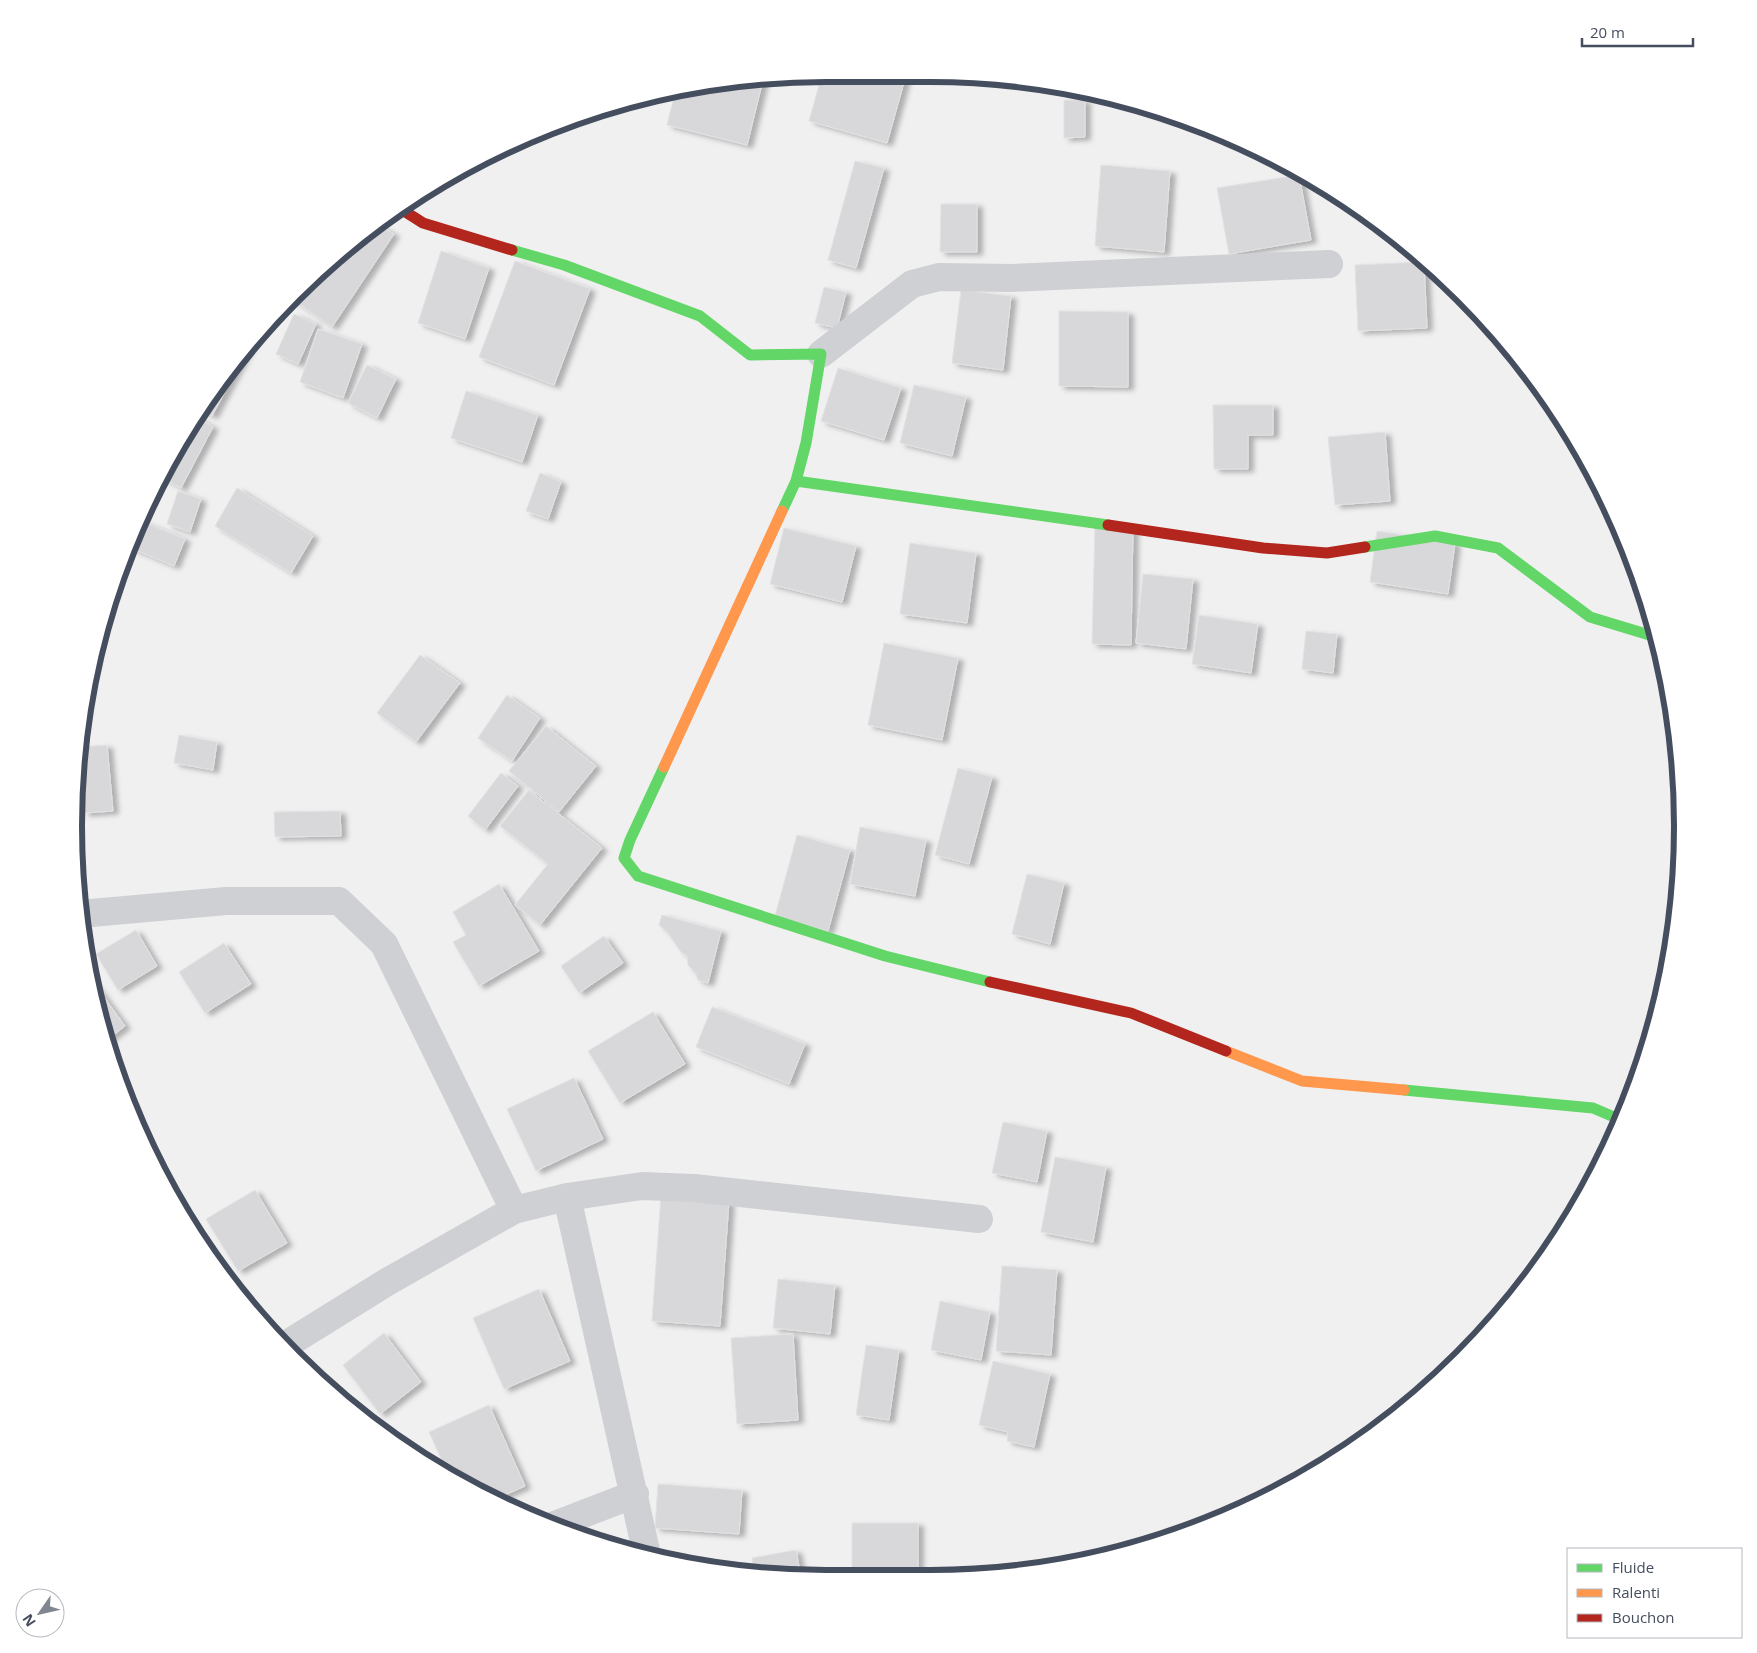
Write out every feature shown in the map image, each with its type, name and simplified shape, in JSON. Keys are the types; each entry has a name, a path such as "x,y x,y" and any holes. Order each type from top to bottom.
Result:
{"street":[{"path":"407,213 423,223 564,265 700,316 750,355 821,354 912,284 939,277 1012,278 1328,264"},
{"path":"821,354 806,443 796,482 630,840 624,858 638,876 885,956 946,972 1131,1013 1302,1081 1593,1108 1615,1117"},
{"path":"796,482 979,506 1263,548 1327,553 1435,536 1498,548 1590,617 1649,635"},
{"path":"88,913 226,901 339,901 384,944 514,1210"},
{"path":"290,1342 387,1282 514,1210 567,1197 642,1186 694,1188 978,1219"},
{"path":"567,1197 646,1548"},
{"path":"563,1522 635,1494"}],"building":[{"path":"820,82 904,82 887,143 809,121"},
{"path":"762,86 747,145 667,125 674,99"},
{"path":"1064,100 1085,100 1085,137 1064,138"},
{"path":"855,161 884,168 856,268 828,260"},
{"path":"1101,165 1170,171 1164,252 1095,246"},
{"path":"1291,176 1300,181 1311,240 1229,254 1217,188"},
{"path":"941,204 977,204 977,252 940,252"},
{"path":"385,228 394,234 332,327 297,303 336,267"},
{"path":"441,251 489,268 465,339 418,323"},
{"path":"515,261 590,289 554,385 479,357"},
{"path":"1415,262 1421,267 1424,270 1427,328 1358,331 1355,265"},
{"path":"824,287 846,292 837,328 815,323"},
{"path":"961,290 1011,296 1003,370 952,363"},
{"path":"1059,311 1128,312 1128,387 1059,386"},
{"path":"294,314 316,324 298,364 276,354"},
{"path":"318,329 362,344 343,398 300,382"},
{"path":"367,365 396,379 377,418 348,403"},
{"path":"838,368 901,388 884,440 821,421"},
{"path":"230,383 212,416 208,413"},
{"path":"914,385 966,397 952,456 900,443"},
{"path":"466,391 538,415 522,462 451,438"},
{"path":"1213,405 1273,405 1273,435 1248,435 1248,469 1214,469"},
{"path":"203,421 213,427 181,488 168,481"},
{"path":"1385,432 1390,501 1335,505 1328,437"},
{"path":"540,473 561,482 548,519 526,511"},
{"path":"237,488 313,536 291,573 215,526"},
{"path":"178,491 201,499 190,532 167,524"},
{"path":"147,524 185,539 174,566 136,550"},
{"path":"1095,524 1133,525 1131,645 1092,644"},
{"path":"784,528 856,546 842,602 770,584"},
{"path":"1377,531 1455,543 1448,594 1370,582"},
{"path":"910,543 976,553 967,623 900,614"},
{"path":"1143,574 1193,579 1186,649 1136,643"},
{"path":"1199,615 1258,624 1251,673 1192,664"},
{"path":"1306,631 1337,634 1333,673 1302,669"},
{"path":"884,643 958,658 942,740 868,725"},
{"path":"420,655 460,683 416,742 377,713"},
{"path":"507,695 540,718 512,761 478,738"},
{"path":"546,726 596,766 559,812 509,771"},
{"path":"179,735 217,742 213,770 174,763"},
{"path":"107,745 113,811 84,813 84,778 87,746"},
{"path":"958,768 992,777 969,864 935,855"},
{"path":"501,773 518,786 485,830 468,816"},
{"path":"529,790 602,848 540,925 515,905 548,864 500,826"},
{"path":"340,811 341,836 275,837 274,812"},
{"path":"860,827 926,840 915,896 850,884"},
{"path":"797,835 850,850 828,931 775,916"},
{"path":"1027,874 1064,883 1050,944 1012,934"},
{"path":"499,884 539,951 479,986 453,942 466,935 453,912"},
{"path":"662,915 721,931 708,983 698,980 696,974 688,965 687,956 681,952 668,933 659,925"},
{"path":"136,930 157,966 118,990 96,954"},
{"path":"604,936 623,963 579,993 561,966"},
{"path":"224,943 251,984 205,1013 179,972"},
{"path":"102,994 125,1026 113,1035"},
{"path":"712,1007 805,1044 789,1084 696,1047"},
{"path":"653,1012 685,1064 620,1103 588,1051"},
{"path":"574,1078 603,1139 536,1171 507,1109"},
{"path":"1003,1122 1047,1131 1037,1182 992,1173"},
{"path":"1055,1157 1106,1167 1093,1242 1041,1232"},
{"path":"255,1190 287,1243 238,1271 206,1219"},
{"path":"661,1195 729,1201 720,1326 652,1321"},
{"path":"1002,1266 1057,1270 1051,1355 996,1351"},
{"path":"778,1279 835,1285 830,1334 773,1328"},
{"path":"539,1289 570,1361 504,1389 473,1318"},
{"path":"940,1301 990,1312 981,1360 931,1350"},
{"path":"384,1333 421,1382 380,1414 343,1365"},
{"path":"793,1334 798,1420 737,1424 731,1338"},
{"path":"866,1345 899,1350 889,1420 856,1415"},
{"path":"993,1361 1050,1374 1034,1447 1007,1441 1008,1432 979,1425"},
{"path":"489,1405 525,1486 502,1496 454,1471 444,1464 429,1432"},
{"path":"658,1484 742,1490 739,1534 655,1528"},
{"path":"852,1523 918,1523 918,1570 852,1570"},
{"path":"796,1550 800,1569 753,1566 752,1558"}],"traffic: fast":[{"path":"512,250 564,265 700,316 750,355 821,354 806,443 796,481 782,511"},
{"path":"796,481 1108,525"},
{"path":"1365,547 1435,536 1498,548 1590,617 1649,635"},
{"path":"664,767 630,840 624,858 638,876 885,956 990,982"},
{"path":"1404,1090 1593,1108 1615,1117"}],"traffic: slow":[{"path":"664,767 782,511"},
{"path":"1226,1051 1302,1081 1404,1090"}],"traffic: jam":[{"path":"407,213 423,223 512,250"},
{"path":"1108,525 1263,548 1327,553 1365,547"},
{"path":"990,982 1131,1013 1226,1051"}]}
